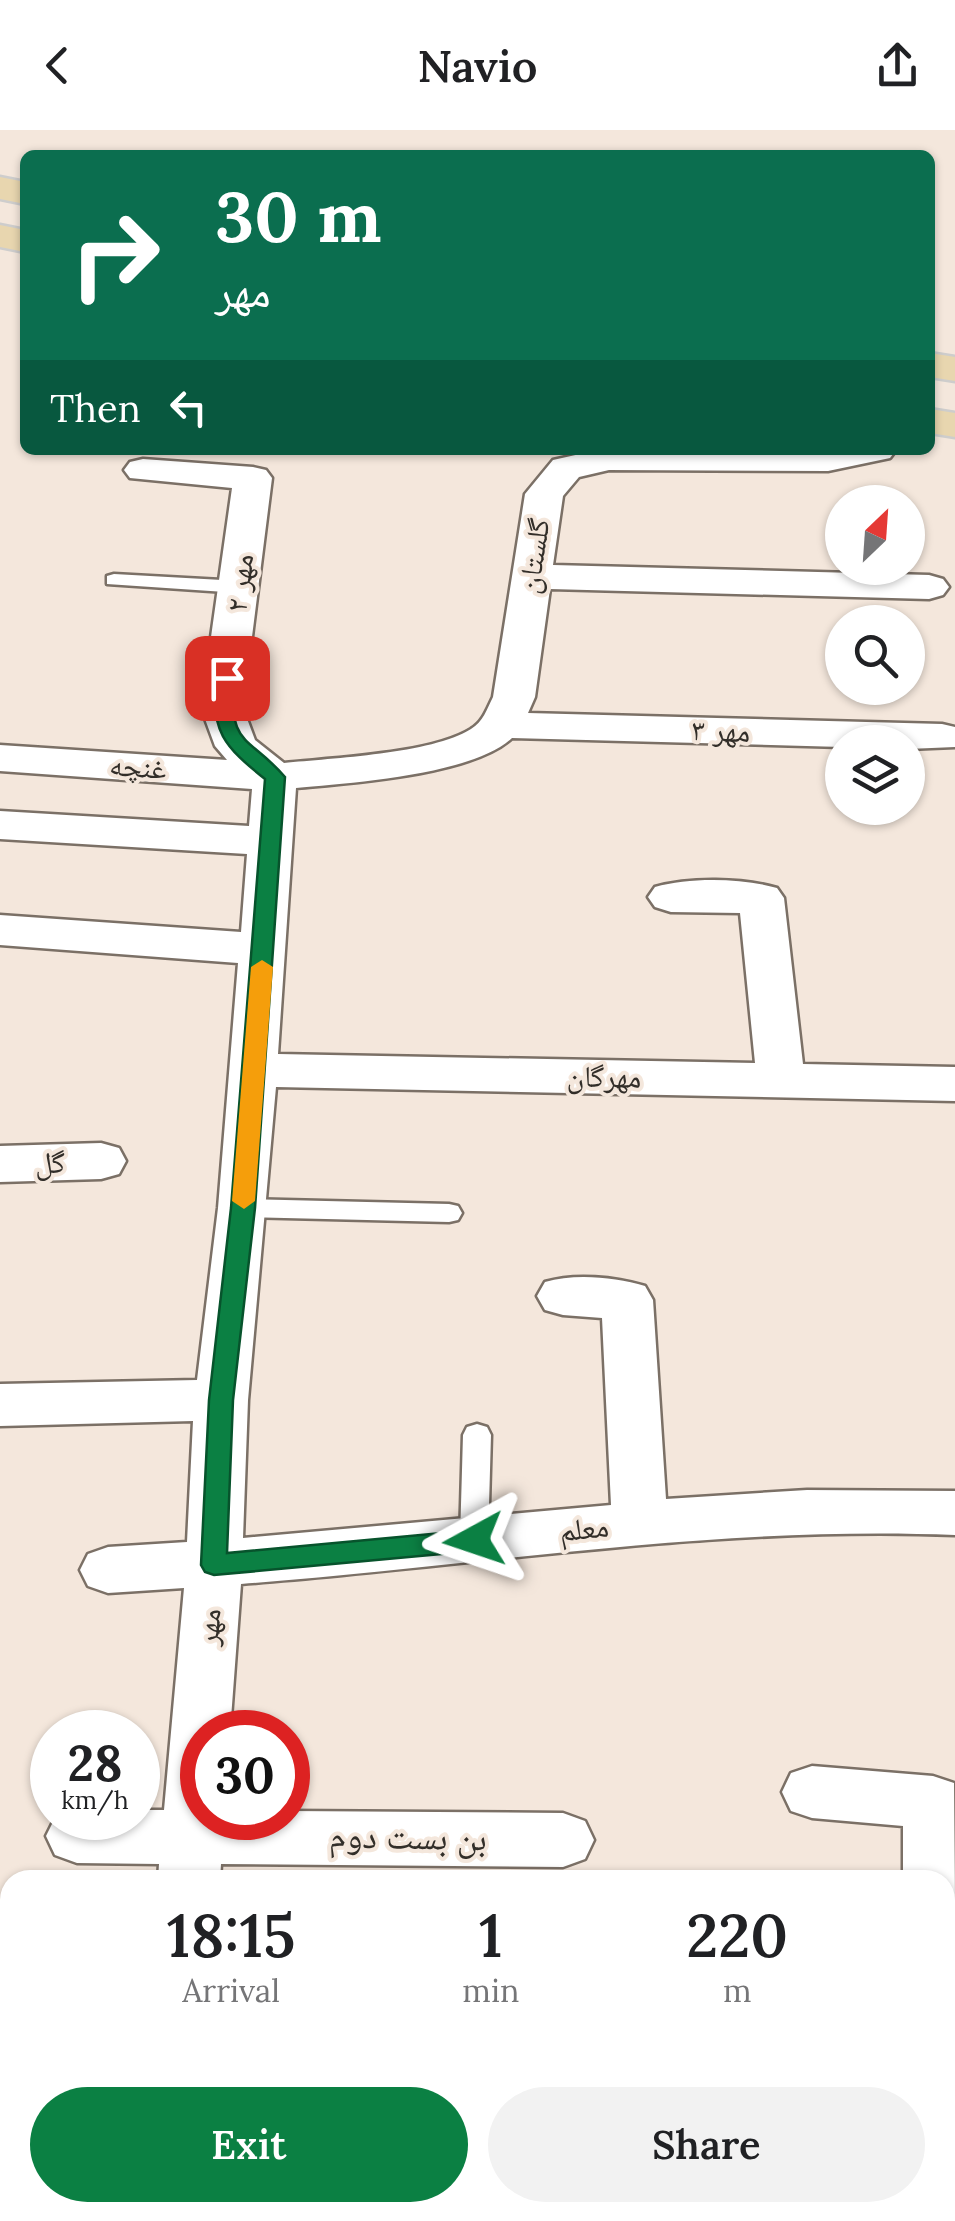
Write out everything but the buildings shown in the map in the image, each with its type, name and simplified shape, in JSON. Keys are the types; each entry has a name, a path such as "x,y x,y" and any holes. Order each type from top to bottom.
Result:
{"street":[{"name":"گلستان","path":"501,725 514,697 544,494 566,468 609,458 828,460 852,455"},
{"name":"مهر ۲","path":"142,470 252,478 222,708 236,746 275,777"},
{"path":"530,576 929,587"},
{"path":"275,777 348,770 454,752 487,738 501,725"},
{"name":"مهر ۳","path":"501,725 942,737"},
{"name":"غنچه","path":"0,758 275,777"},
{"name":"مهر","path":"191,1857 214,1565 221,1400 243,1208 275,777"},
{"path":"0,825 272,841"},
{"path":"671,897 760,898 781,1080"},
{"path":"0,930 264,949"},
{"name":"مهرگان","path":"254,1070 955,1084"},
{"name":"گل","path":"0,1164 101,1161"},
{"path":"562,1296 627,1300 640,1524"},
{"path":"0,1405 221,1400"},
{"name":"معلم","path":"108,1570 214,1565 640,1524 867,1508 955,1513"},
{"path":"812,1792 932,1802 934,1870"},
{"name":"بن بست دوم","path":"98,1840 191,1857 563,1840"}],"lane":[{"path":"114,580 240,587"},
{"path":"243,1208 449,1213"},
{"path":"474,1540 477,1435"}],"slow traffic":[{"path":"244,1201 262,967"}],"route":[{"path":"227,678 222,708 236,746 275,777 243,1208 221,1400 214,1565 474,1540"}]}
